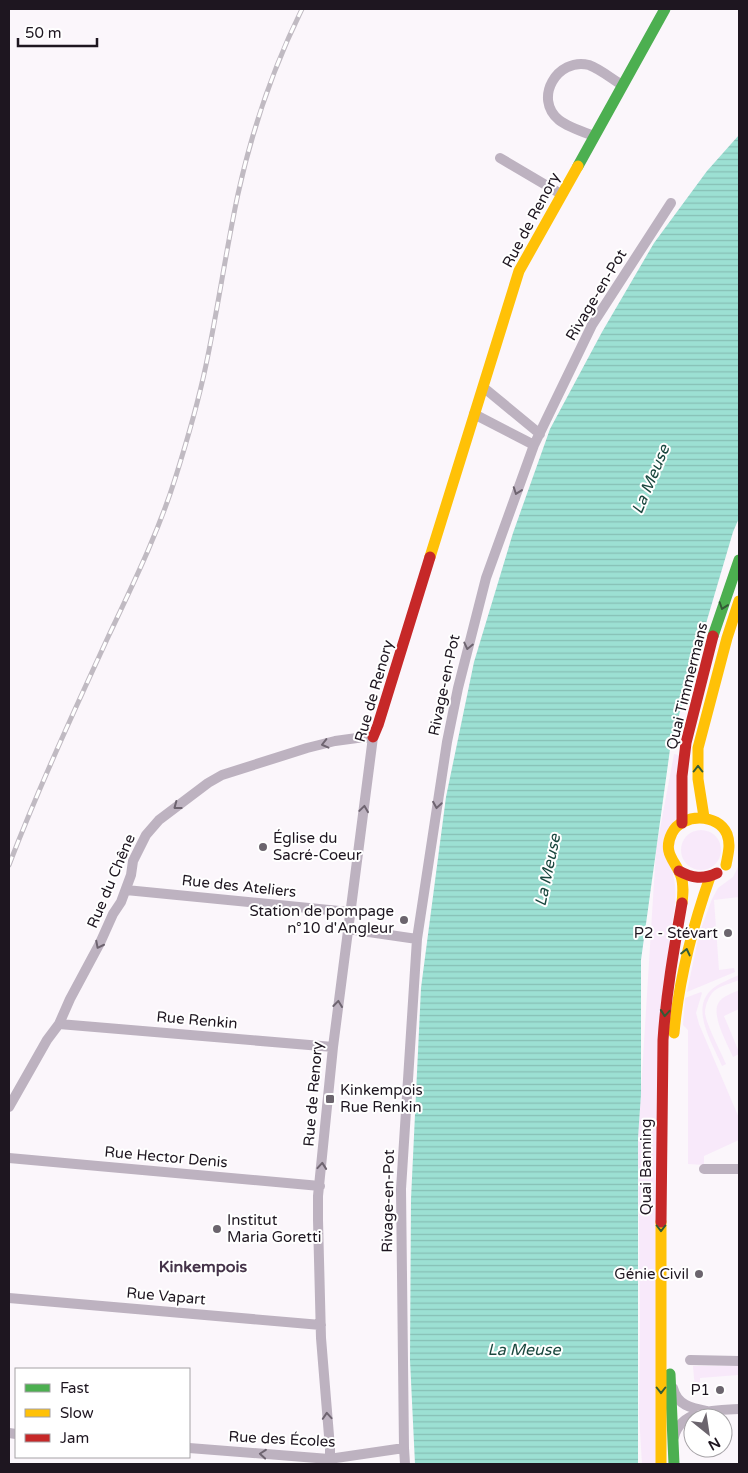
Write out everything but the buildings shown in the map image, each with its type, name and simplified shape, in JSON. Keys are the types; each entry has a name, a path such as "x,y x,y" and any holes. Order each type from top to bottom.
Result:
{"main road":[{"name":"Rue de Renory","path":"373,737 519,271 666,9"},
{"name":"Quai Timmermans","path":"682,823 682,776 686,744 712,638 739,560"},
{"name":"Quai Timmermans","path":"704,817 698,779 698,748 726,638 739,601"},
{"path":"682,823 693,818 704,817 721,826 730,842 730,854 726,865"},
{"name":"Quai Banning","path":"661,1464 662,1076 665,1011 673,949 683,895 679,871 672,862 668,848 671,836 682,823"},
{"path":"726,832 739,835"},
{"path":"679,871 692,878 710,877 716,874 739,853"},
{"name":"Quai Banning","path":"674,1464 670,1376 670,1102 676,1000 685,953 710,877"}],"street":[{"path":"594,136 559,120 553,112 548,96 553,80 560,71 568,66 579,64 590,66 622,86"},
{"path":"500,158 562,194"},
{"name":"Rivage-en-Pot","path":"405,1464 401,1189 418,939 445,752 458,688 486,578 534,445 592,325 671,203"},
{"path":"483,388 540,434"},
{"path":"474,414 534,445"},
{"name":"Rue du Chêne","path":"9,1107 46,1040 59,1024 70,999 121,902 133,861 146,835 159,820 208,783 222,775 307,748 336,741 373,737"},
{"name":"Rue de Renory","path":"330,1462 321,1325 318,1220 320,1186 333,1047 373,737"},
{"name":"Rue des Ateliers","path":"126,890 349,912"},
{"path":"348,929 418,939"},
{"name":"Rue Renkin","path":"59,1024 333,1047"},
{"name":"Rue Hector Denis","path":"9,1158 320,1186"},
{"path":"704,1169 739,1169"},
{"name":"Rue Vapart","path":"9,1298 321,1325"},
{"path":"690,1360 739,1361"},
{"path":"670,1376 674,1392 684,1406 693,1408"},
{"path":"673,1443 677,1428 683,1421"},
{"name":"Rue des Écoles","path":"190,1448 330,1462 404,1448"}],"shaded area":[{"path":"674,754 679,755 673,875 675,898 670,936 656,1464 642,1464 639,1415 638,1138 656,850"},
{"path":"701,830 715,836 721,850 715,864 701,870 687,864 681,850 687,836"},
{"path":"739,865 739,897 714,900 719,970 734,968 735,972 687,992 699,934 712,899 718,888 733,877"},
{"path":"739,975 739,980 714,991 706,1007 705,1013 708,1024 726,1064 722,1066 705,1027 703,1007 705,998 711,990"},
{"path":"739,990 739,1009 724,1016 739,1052 739,1054 733,1057 718,1022 717,1007 723,998"},
{"path":"701,992 696,1013 699,1024 739,1118 739,1140 704,1156 704,1165 688,1164 688,1030 683,1025 685,998"},
{"path":"693,1366 738,1366 738,1375 700,1378 700,1389 695,1389"}],"water":[{"name":"La Meuse","path":"739,135 739,518 733,532 671,742 641,960 641,1094 638,1138 638,1464 415,1464 410,1360 411,1199 421,988 446,797 474,662 513,533 550,429 602,332 654,243 707,171"}],"railway":[{"path":"9,865 83,692 145,558 175,479 203,379 234,215 250,146 264,100 291,31 302,9"}],"traffic: fast":[{"path":"578,166 665,9"},
{"path":"713,636 739,560"},
{"path":"670,1374 674,1464"}],"traffic: slow":[{"path":"430,557 519,271 578,166"},
{"path":"704,817 698,779 698,748 727,638 739,601"},
{"path":"682,903 682,879 668,846 672,833 677,826 691,819 700,818 716,822 727,834 729,842 726,865"},
{"path":"674,1033 679,993 687,954 697,915 710,877"},
{"path":"661,1222 661,1464"}],"traffic: jam":[{"path":"373,737 430,557"},
{"path":"682,823 682,776 686,743 713,636"},
{"path":"679,871 698,877 707,877 717,873"},
{"path":"661,1222 664,1023 682,903"}],"place":[{"name":"Église du Sacré-Coeur","path":"263,847"},
{"name":"Station de pompage n°10 d'Angleur","path":"404,920"},
{"name":"P2 - Stévart","path":"728,933"},
{"name":"Kinkempois Rue Renkin","path":"330,1099"},
{"name":"Institut Maria Goretti","path":"217,1229"},
{"name":"Génie Civil","path":"699,1274"},
{"name":"P1","path":"720,1390"}],"district":[{"name":"Kinkempois","path":"203,1266"}]}
